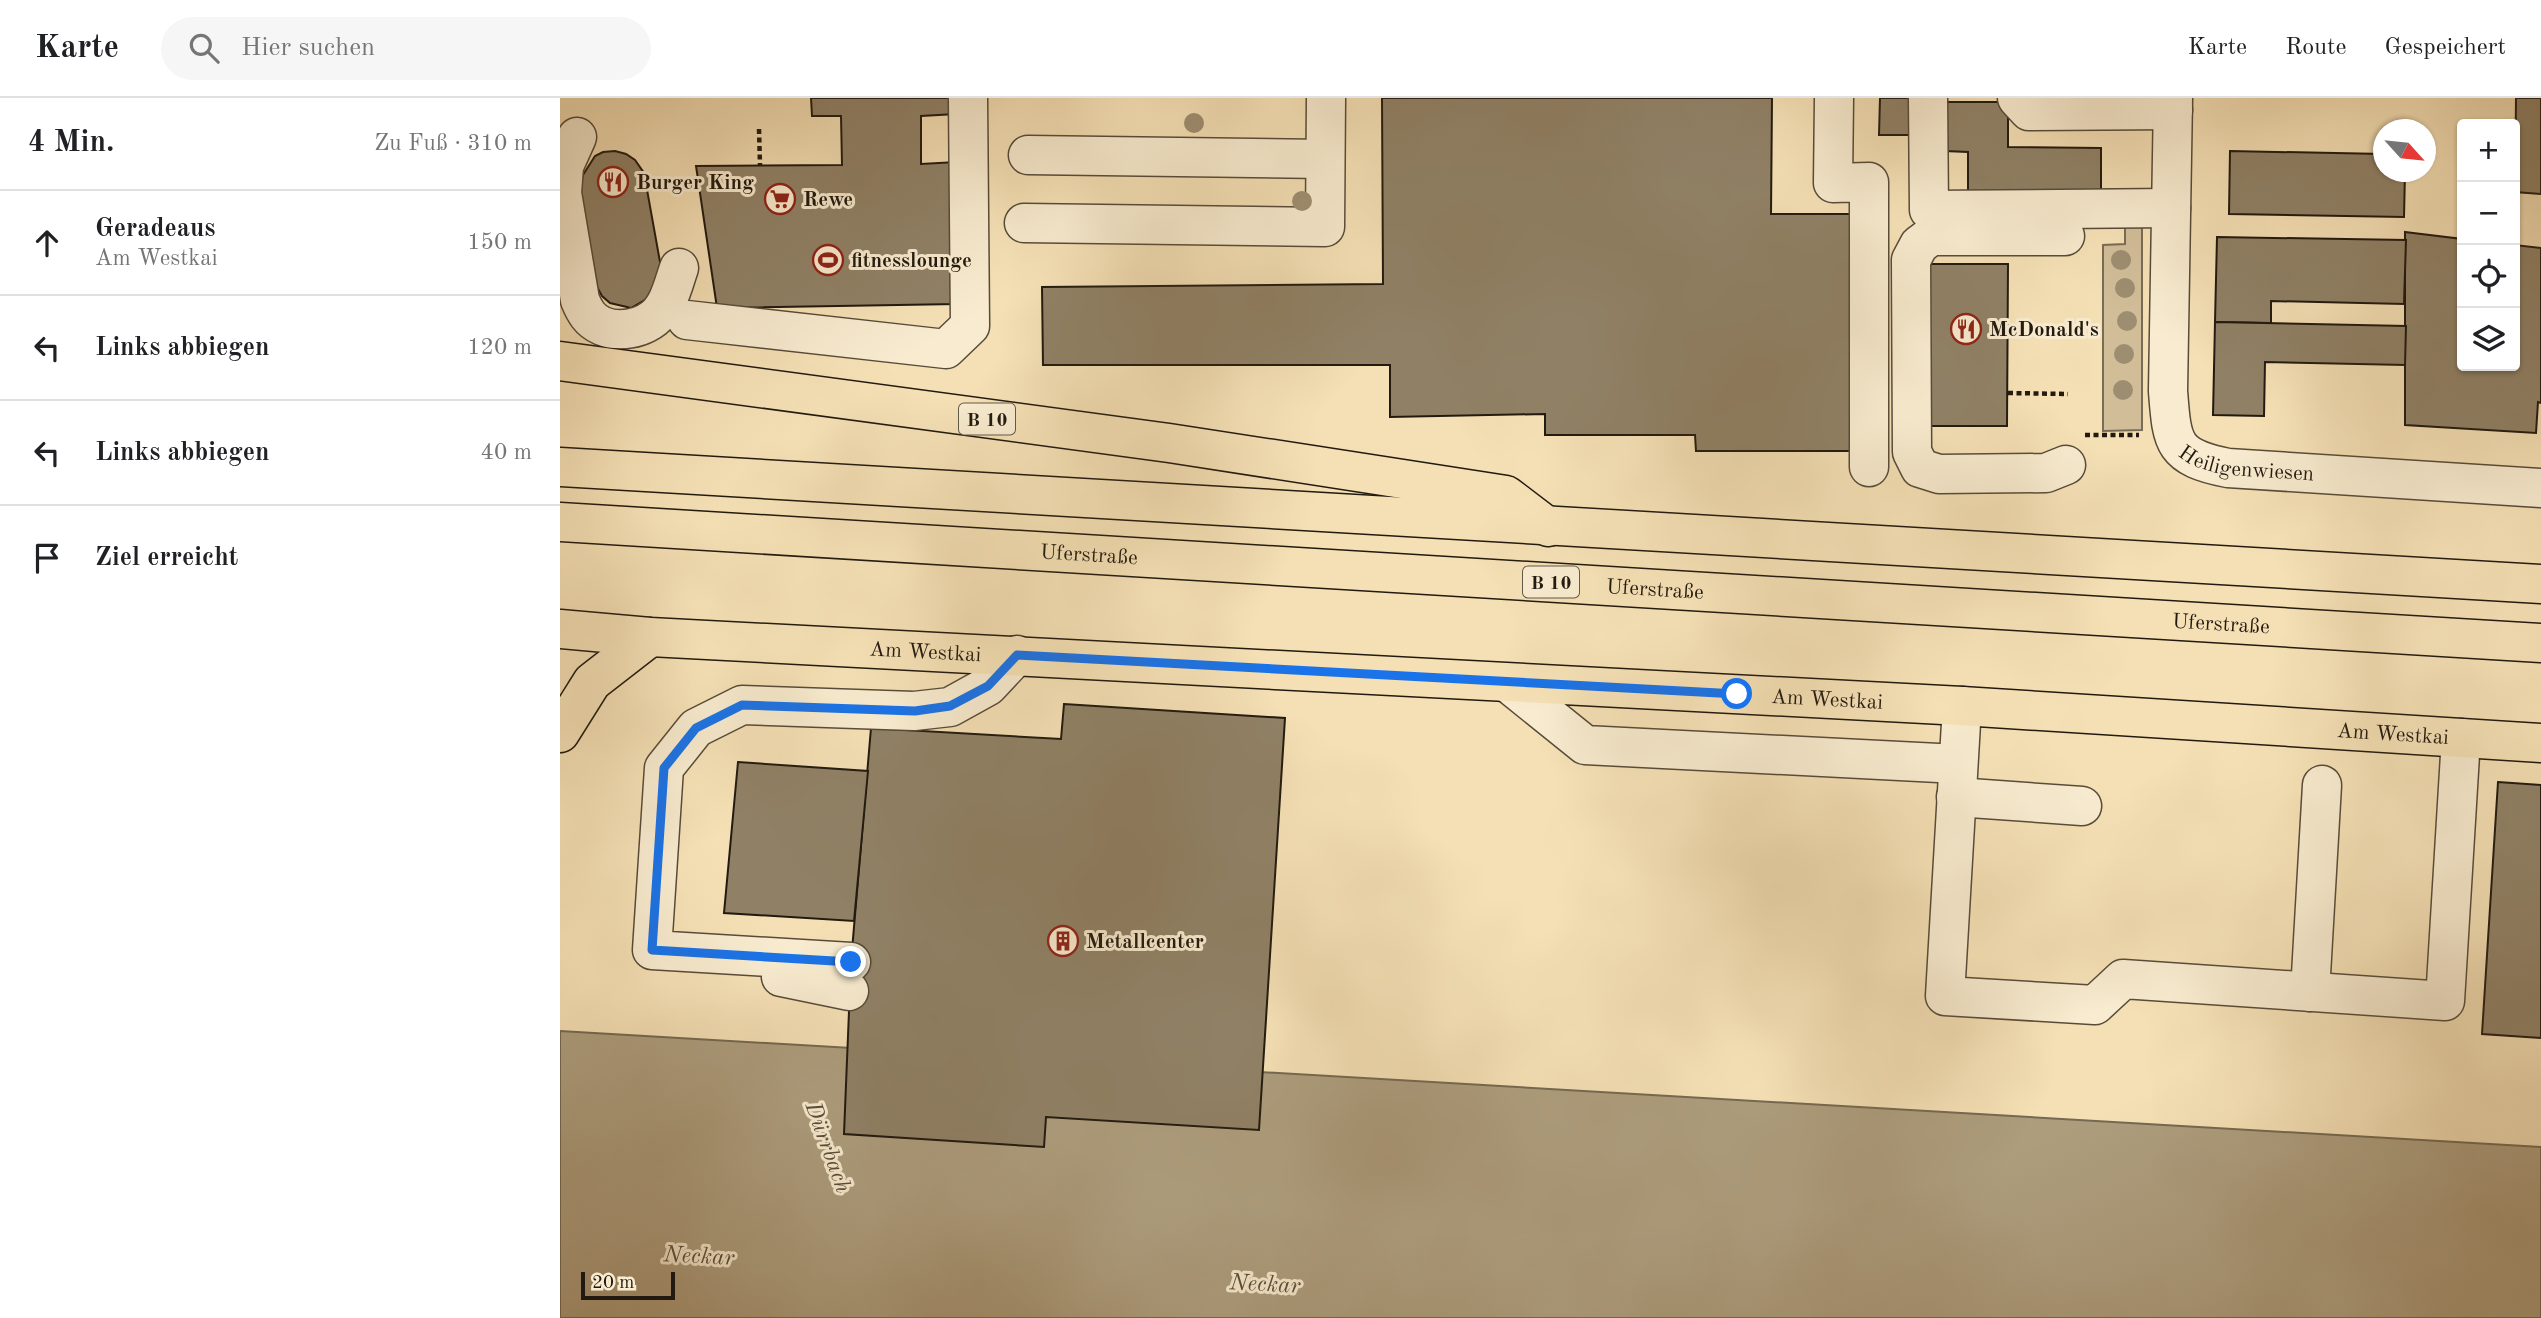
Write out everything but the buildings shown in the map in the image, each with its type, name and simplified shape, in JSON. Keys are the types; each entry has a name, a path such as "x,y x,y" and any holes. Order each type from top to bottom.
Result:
{"main road":[{"name":"B 10","path":"560,361 1169,443 1506,495 1548,527"},
{"path":"560,467 2541,584"},
{"name":"Uferstraße","path":"560,522 2541,643"},
{"name":"Am Westkai","path":"560,629 649,637 1962,706 2541,743"},
{"path":"560,733 592,682 649,637"}],"street":[{"path":"687,320 946,349 970,327 968,98"},
{"path":"1024,223 1325,227 1326,98"},
{"path":"1834,98 1833,183 1869,182 1869,467"},
{"path":"1928,98 1928,210 2171,208"},
{"path":"2017,98 2029,111 2173,104"},
{"name":"Heiligenwiesen","path":"2173,104 2168,391 2172,434 2183,452 2201,463 2228,467 2541,488"},
{"path":"577,137 564,166 562,193 580,300 588,316 602,326 621,330 633,328 654,318 667,302 679,268"},
{"path":"1028,155 1325,159"},
{"path":"2065,236 1931,236 1919,245 1911,260 1912,452 1920,468 1939,474 2046,473 2073,450"},
{"path":"850,976 652,950 664,768 696,728 742,705 915,711 950,706 988,686 1017,655"},
{"path":"1508,682 1585,745 1957,781 2082,806"},
{"path":"1962,706 1945,996 2095,1005 2123,979 2445,1000 2461,738"},
{"path":"2310,992 2322,785"}],"path":[{"path":"759,129 760,165"},
{"path":"2008,393 2068,394"},
{"path":"2073,450 2172,434"}],"shaded area":[{"path":"2142,226 2142,430 2103,431 2103,245 2125,244 2125,227"}],"water":[{"path":"560,1031 2541,1147 2541,1318 560,1318"}],"place":[{"name":"Burger King","path":"613,182"},
{"name":"Rewe","path":"780,199"},
{"name":"fitnesslounge","path":"828,260"},
{"name":"McDonald's","path":"1966,329"},
{"name":"Metallcenter","path":"1063,941"}],"route":[{"path":"851,962 652,950 664,768 696,728 742,705 915,711 950,706 988,686 1017,655 1737,694"}],"water label":[{"name":"Dürrbach","path":"829,1147"},
{"name":"Neckar","path":"699,1255"},
{"name":"Neckar","path":"1265,1283"}]}
